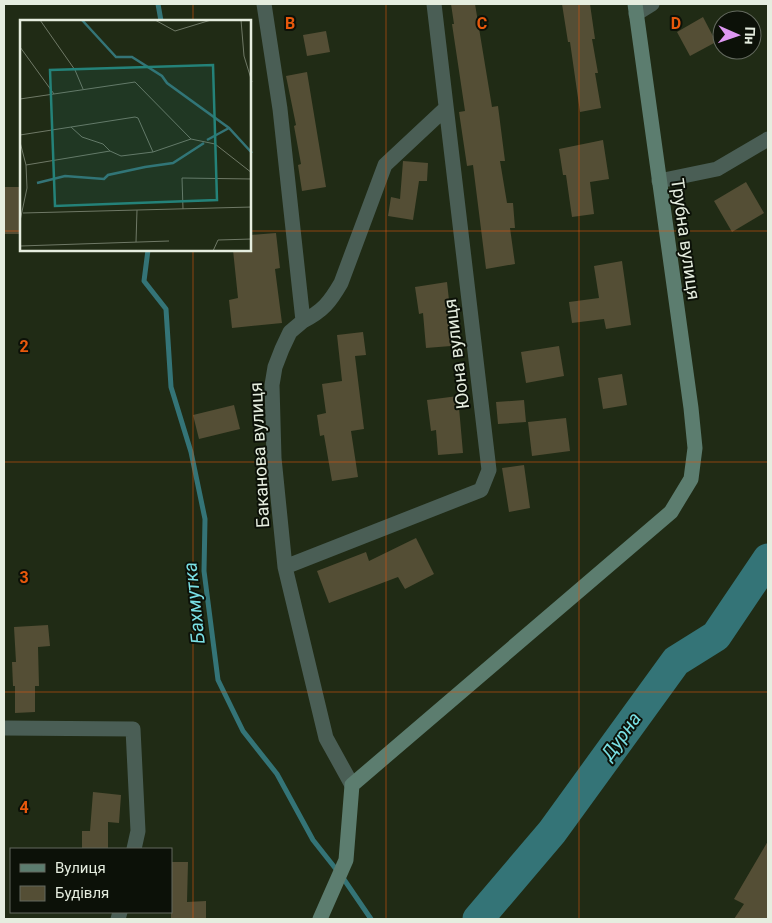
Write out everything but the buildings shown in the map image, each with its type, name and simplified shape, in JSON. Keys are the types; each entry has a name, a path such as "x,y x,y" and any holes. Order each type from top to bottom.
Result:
{"street":[{"path":"264,4 280,108 303,321"},
{"name":"Юона вулиця","path":"285,567 481,490 489,470 434,4"},
{"path":"635,9 652,4"},
{"name":"Трубна вулиця","path":"352,785 671,512 691,479 696,448 635,9"},
{"name":"Баканова вулиця","path":"352,785 326,738 285,567 274,458 272,385 275,366 290,332 303,321 317,314 331,300 341,283 385,166 446,108"},
{"path":"659,181 717,169 768,139"},
{"path":"4,728 133,729 138,831 134,848"},
{"path":"320,919 346,860 352,785"}],"waterway":[{"name":"Бахмутка","path":"158,4 161,20"},
{"name":"Бахмутка","path":"148,251 144,281 166,309 171,387 191,452 205,519 204,571 218,680 243,731 277,774 313,840 343,878 371,919"},
{"name":"Дурна","path":"478,919 552,832 676,661 716,636 768,559"}]}
